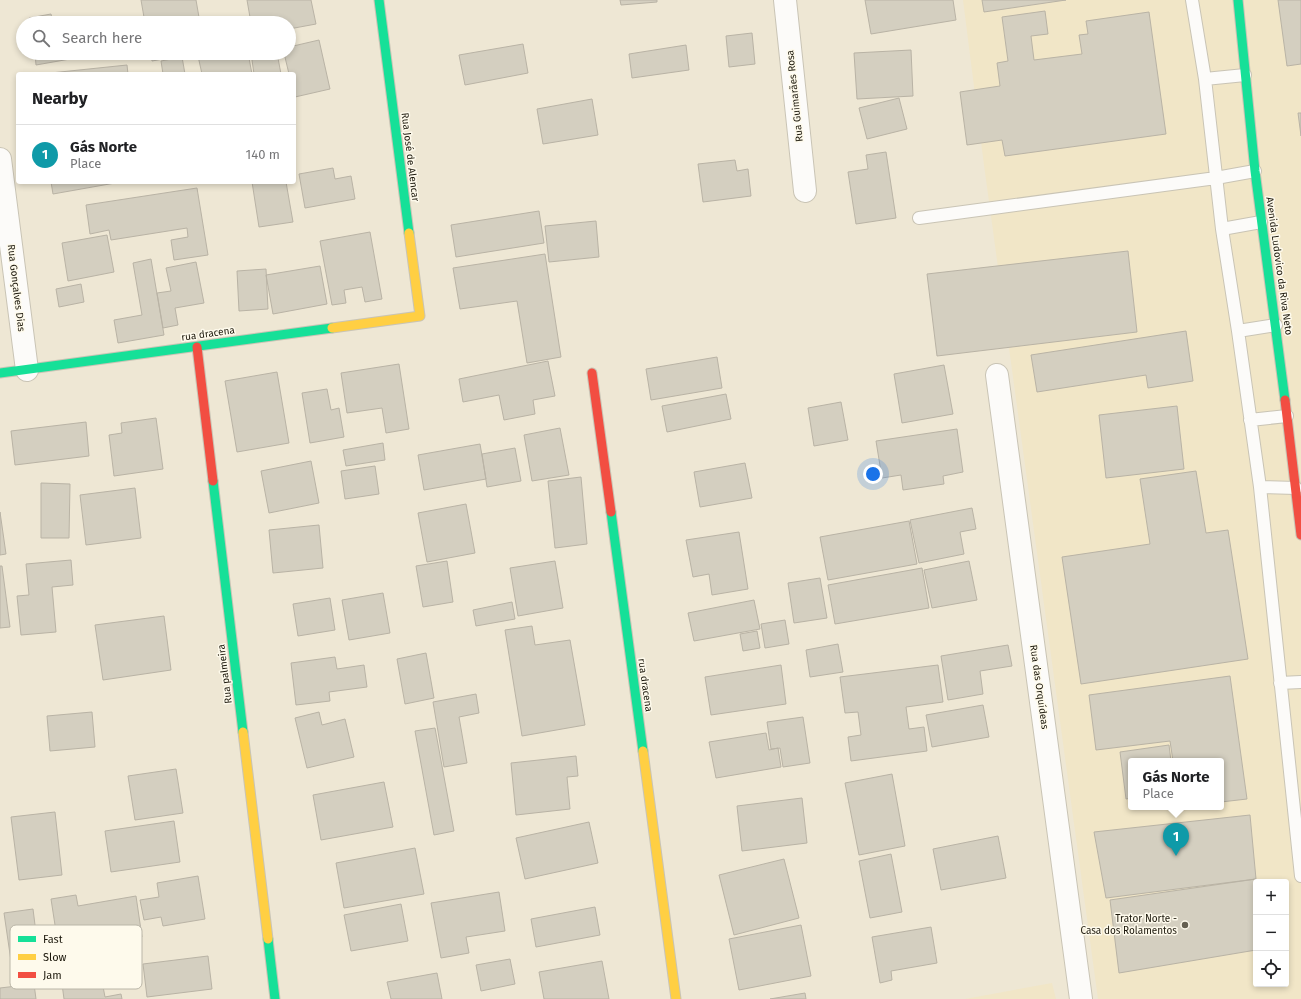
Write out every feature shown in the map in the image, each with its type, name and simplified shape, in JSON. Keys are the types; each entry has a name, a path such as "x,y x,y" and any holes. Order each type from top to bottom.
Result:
{"street":[{"name":"Rua José de Alencar","path":"379,0 420,316"},
{"name":"Rua Guimarães Rosa","path":"785,0 805,192"},
{"name":"Avenida Ludovico da Riva Neto","path":"1238,0 1261,222 1276,325 1301,535"},
{"name":"Rua Gonçalves Dias","path":"0,159 26,370"},
{"name":"rua dracena","path":"0,374 420,316"},
{"name":"Rua palmeira","path":"197,347 275,999"},
{"name":"rua dracena","path":"592,373 676,999"},
{"name":"Rua das Orquídeas","path":"997,375 1082,999"}],"lane":[{"path":"1192,0 1204,79 1222,229 1260,487 1280,683 1298,812 1301,876"},
{"path":"1204,79 1245,75"},
{"path":"919,218 1216,178 1255,171"},
{"path":"1222,229 1261,222"},
{"path":"1238,331 1276,325"},
{"path":"1250,420 1287,416"},
{"path":"1260,487 1296,488"},
{"path":"1280,683 1301,682"}],"shaded area":[{"path":"963,0 1301,0 1301,999 1098,999 984,165"},
{"path":"1052,983 1056,999 965,999"}],"building":[{"path":"141,0 196,0 199,16 144,16"},
{"path":"247,0 311,0 316,24 296,28 296,16 250,16"},
{"path":"620,0 657,0 657,2 621,5"},
{"path":"865,0 953,0 956,20 871,34"},
{"path":"982,0 1066,0 984,12"},
{"path":"1278,0 1301,0 1301,64 1287,66"},
{"path":"1045,11 1048,34 1031,36 1034,60 1082,54 1079,35 1088,34 1086,21 1149,12 1166,134 1005,156 1002,140 967,145 960,92 1000,86 997,63 1008,61 1002,17"},
{"path":"51,14 51,16 40,16"},
{"path":"752,33 755,64 729,67 726,36"},
{"path":"319,40 330,89 296,97 296,72 289,72 286,60 296,60 296,45"},
{"path":"523,44 528,73 465,85 459,55"},
{"path":"686,45 689,70 632,78 629,54"},
{"path":"911,50 913,96 857,99 854,53"},
{"path":"36,60 64,60 36,65"},
{"path":"183,60 185,72 163,72 161,61"},
{"path":"199,60 249,60 252,72 202,72"},
{"path":"252,60 278,60 281,72 254,72"},
{"path":"127,65 128,72 60,72"},
{"path":"899,98 907,129 867,139 859,108"},
{"path":"592,99 598,135 543,144 537,109"},
{"path":"1298,113 1301,113 1301,136"},
{"path":"886,152 896,218 856,224 848,172 868,169 866,155"},
{"path":"735,160 737,171 748,169 751,196 703,202 698,164"},
{"path":"333,168 335,179 351,176 355,199 305,208 299,174"},
{"path":"51,184 109,184 53,194"},
{"path":"252,184 286,184 293,222 259,227"},
{"path":"197,188 208,255 174,260 171,240 188,237 187,228 111,240 109,230 90,234 86,205"},
{"path":"539,211 544,243 456,257 451,225"},
{"path":"596,221 599,257 549,262 545,226"},
{"path":"370,232 382,299 365,302 362,287 344,290 346,303 332,305 320,241"},
{"path":"107,235 114,272 68,281 62,243"},
{"path":"1128,251 1137,332 937,356 927,274"},
{"path":"545,254 561,357 527,363 517,301 460,309 453,268"},
{"path":"151,259 164,335 118,343 114,320 142,315 133,263"},
{"path":"196,262 204,303 175,308 178,325 163,328 157,293 171,291 166,268"},
{"path":"320,266 327,304 273,314 266,275"},
{"path":"266,269 268,309 239,311 237,271"},
{"path":"81,284 84,302 59,307 56,289"},
{"path":"1186,331 1193,381 1148,388 1146,375 1037,392 1031,355"},
{"path":"717,357 722,388 651,400 646,369"},
{"path":"548,361 555,396 533,400 535,414 504,420 499,395 463,402 459,379"},
{"path":"399,364 409,429 386,433 382,408 347,413 341,373"},
{"path":"944,365 953,414 902,423 894,374"},
{"path":"277,372 289,443 237,452 225,381"},
{"path":"327,389 331,410 339,408 344,437 310,443 302,393"},
{"path":"726,394 731,419 667,432 662,406"},
{"path":"841,402 848,440 814,446 808,408"},
{"path":"1177,406 1184,469 1106,478 1099,415"},
{"path":"156,418 163,469 114,476 109,435 122,433 121,423"},
{"path":"86,422 89,456 15,465 11,431"},
{"path":"560,428 569,475 532,481 524,435"},
{"path":"957,429 963,472 943,476 944,484 903,490 901,475 882,478 876,441"},
{"path":"383,443 385,460 346,466 343,450"},
{"path":"480,444 486,479 424,490 418,455"},
{"path":"515,448 521,481 487,487 482,454"},
{"path":"311,461 319,503 269,513 261,471"},
{"path":"745,463 752,498 700,507 694,472"},
{"path":"375,466 379,494 345,499 341,471"},
{"path":"1196,471 1206,533 1228,530 1248,659 1081,684 1062,557 1150,544 1140,479"},
{"path":"581,477 587,544 555,548 548,481"},
{"path":"41,483 70,484 69,538 41,538"},
{"path":"135,488 141,538 86,545 80,495"},
{"path":"466,504 475,553 427,562 418,513"},
{"path":"972,508 976,529 960,532 964,554 919,563 910,520"},
{"path":"0,512 6,554 0,555"},
{"path":"909,521 917,564 828,580 820,537"},
{"path":"319,525 323,568 273,573 269,530"},
{"path":"739,532 748,589 712,595 709,574 693,577 686,540"},
{"path":"71,560 73,585 52,587 56,632 21,635 17,596 29,595 26,564"},
{"path":"447,561 453,602 423,607 416,566"},
{"path":"555,561 563,608 518,616 510,568"},
{"path":"969,561 977,600 932,608 924,570"},
{"path":"0,566 2,566 10,627 0,628"},
{"path":"922,568 929,608 835,624 828,585"},
{"path":"820,578 827,618 794,623 788,583"},
{"path":"383,593 390,633 349,640 342,600"},
{"path":"330,598 335,630 298,636 293,604"},
{"path":"754,600 760,629 694,641 688,613"},
{"path":"512,602 515,619 476,626 473,610"},
{"path":"164,616 171,670 103,680 95,625"},
{"path":"785,620 789,644 765,648 761,624"},
{"path":"532,626 535,645 570,640 585,725 522,736 505,630"},
{"path":"757,631 760,648 743,651 740,634"},
{"path":"838,644 843,672 810,677 806,650"},
{"path":"1008,645 1012,666 980,671 983,694 948,700 941,656"},
{"path":"426,653 434,698 405,704 397,659"},
{"path":"335,657 337,669 364,665 367,687 329,692 330,701 296,705 291,663"},
{"path":"781,665 786,704 711,715 705,677"},
{"path":"938,665 943,702 906,707 909,729 924,727 927,751 851,761 848,737 861,735 858,712 845,713 840,677"},
{"path":"1230,676 1247,799 1224,802 1224,758 1173,758 1170,741 1096,750 1089,695"},
{"path":"476,694 479,713 459,717 467,763 444,767 433,702"},
{"path":"983,705 989,737 932,747 926,715"},
{"path":"92,712 95,747 50,751 47,716"},
{"path":"319,712 322,725 345,719 354,757 307,768 295,718"},
{"path":"803,717 810,763 783,767 780,748 771,749 767,722"},
{"path":"435,728 454,831 434,835 415,731"},
{"path":"766,733 769,750 778,748 781,767 716,778 709,742"},
{"path":"1169,745 1171,758 1128,758 1128,799 1126,799 1120,752"},
{"path":"576,756 578,776 567,777 570,809 516,815 511,763"},
{"path":"176,769 183,813 135,820 128,776"},
{"path":"892,774 905,846 859,855 845,783"},
{"path":"384,782 393,827 321,840 313,795"},
{"path":"802,798 807,843 742,851 737,806"},
{"path":"55,812 62,875 19,880 11,817"},
{"path":"1250,815 1256,879 1106,898 1094,832"},
{"path":"174,821 180,862 111,872 105,831"},
{"path":"589,822 598,863 525,879 516,838"},
{"path":"998,836 1006,878 941,890 933,849"},
{"path":"415,848 424,894 344,908 336,863"},
{"path":"891,854 902,912 870,918 859,861"},
{"path":"784,859 799,918 734,935 719,875"},
{"path":"198,876 205,919 163,926 161,917 144,920 140,900 159,897 157,883"},
{"name":"Trator Norte - Casa dos Rolamentos","path":"1253,879 1253,951 1119,973 1110,900"},
{"path":"499,892 505,931 466,937 469,953 441,958 431,903"},
{"path":"76,895 78,906 136,896 140,925 55,925 51,899"},
{"path":"401,904 408,941 351,951 344,915"},
{"path":"595,907 600,935 536,947 531,919"},
{"path":"33,909 35,925 10,925 10,954 4,913"},
{"path":"801,925 811,976 739,990 729,939"},
{"path":"931,927 937,963 891,971 892,980 880,983 872,937"},
{"path":"208,956 212,989 147,997 143,964"},
{"path":"510,959 515,984 481,991 476,965"},
{"path":"602,961 609,999 544,999 539,972"},
{"path":"437,973 442,999 391,999 387,982"},
{"path":"10,987 10,989 35,989 36,999 0,999 0,988"},
{"path":"63,989 103,989 105,997 121,994 122,999 64,999"},
{"path":"805,993 806,999 770,999"}],"traffic: fast":[{"path":"379,0 409,233"},
{"path":"1238,0 1255,171 1285,400"},
{"path":"0,373 332,328"},
{"path":"213,481 243,732"},
{"path":"611,512 643,751"},
{"path":"268,939 275,999"}],"traffic: slow":[{"path":"332,328 420,316 409,233"},
{"path":"243,732 268,939"},
{"path":"643,751 676,999"}],"traffic: jam":[{"path":"197,347 213,481"},
{"path":"592,373 611,512"},
{"path":"1285,400 1301,535"}],"place":[{"name":"Gás Norte","path":"1176,856"},
{"name":"Trator Norte - Casa dos Rolamentos","path":"1185,925"}]}
